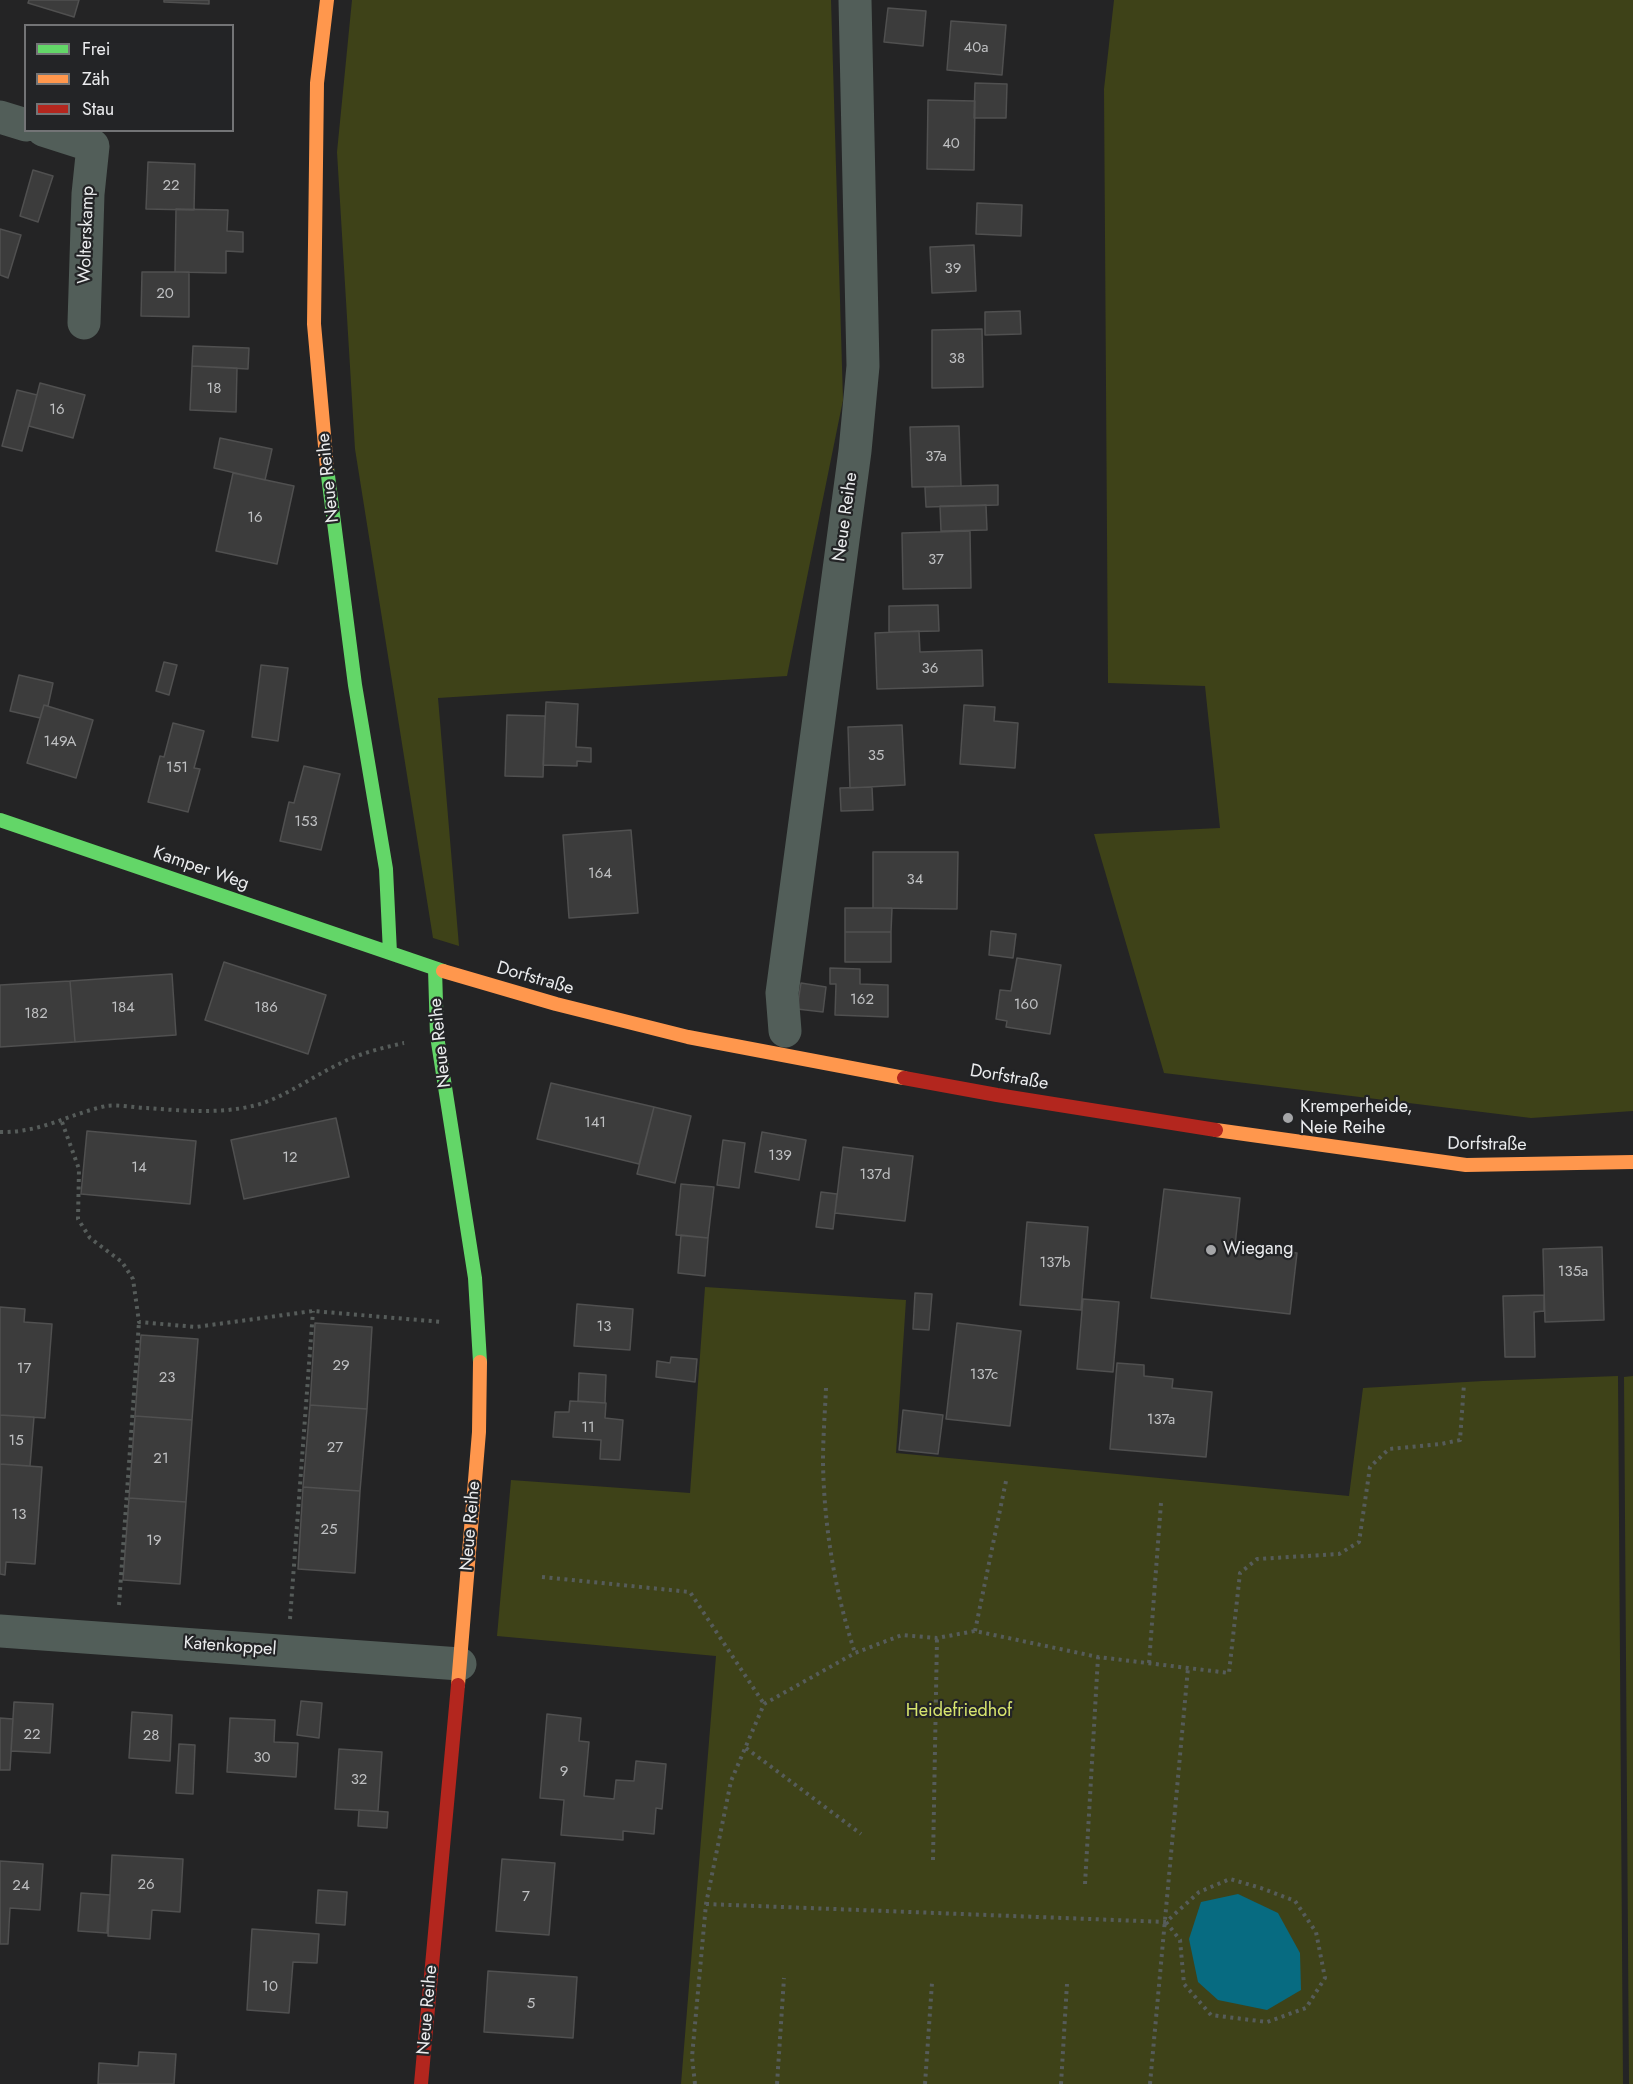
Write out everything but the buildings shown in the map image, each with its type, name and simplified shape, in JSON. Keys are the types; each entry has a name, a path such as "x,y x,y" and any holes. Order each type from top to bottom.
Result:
{"street":[{"name":"Neue Reihe","path":"327,0 317,83 314,324 331,507 355,685 386,869 390,953"},
{"name":"Neue Reihe","path":"785,1031 782,993 855,451 863,366 855,0"},
{"path":"0,117 24,124"},
{"name":"Wolterskamp","path":"56,132 94,138 88,194 84,323"},
{"name":"Kamper Weg","path":"0,820 390,953"},
{"name":"Dorfstraße","path":"390,953 435,969 556,1004 688,1037 997,1095 1282,1141 1466,1165 1633,1162"},
{"name":"Neue Reihe","path":"421,2084 479,1432 475,1278 437,1036 435,969"},
{"name":"Katenkoppel","path":"0,1631 460,1664"}],"path":[{"path":"0,1132 18,1132 62,1122 108,1106 208,1110 231,1109 264,1102 339,1064 373,1050 437,1036"},
{"path":"62,1122 79,1169 78,1219 90,1238 122,1262 133,1279 139,1322 117,1639"},
{"path":"139,1322 196,1327 312,1311 478,1325"},
{"path":"288,1651 312,1311"},
{"path":"695,2084 692,2057 706,1904 731,1781 764,1704 855,1653 902,1635 937,1638 975,1632 1098,1657 1229,1673 1240,1573 1257,1559 1339,1554 1359,1542 1370,1467 1389,1449 1460,1440 1464,1384"},
{"path":"826,1388 824,1462 828,1540 842,1612 855,1653"},
{"path":"975,1632 1006,1480"},
{"path":"1149,1663 1161,1503"},
{"path":"542,1577 690,1592 764,1704"},
{"path":"933,1860 937,1638"},
{"path":"1084,1884 1098,1657"},
{"path":"1150,2084 1188,1668"},
{"path":"746,1748 861,1834"},
{"path":"706,1904 1166,1922 1199,1892 1230,1879 1295,1901 1316,1932 1324,1978 1306,2008 1267,2022 1211,2015 1184,1984 1179,1940 1166,1922"},
{"path":"777,2084 784,1978"},
{"path":"925,2084 932,1983"},
{"path":"1061,2084 1067,1984"}],"green space":[{"path":"352,0 831,0 843,400 787,676 438,698 459,946 433,938 355,449 337,152"},
{"path":"1114,0 1633,0 1633,1111 1531,1118 1164,1073 1094,834 1220,828 1205,686 1108,683 1104,89"},
{"name":"Heidefriedhof","path":"705,1287 906,1300 896,1453 1349,1496 1363,1388 1618,1376 1623,2084 681,2084 716,1656 497,1636 511,1480 690,1493"},
{"path":"1633,1376 1633,2084 1629,2084 1624,1377"}],"water":[{"path":"1238,1894 1278,1913 1300,1953 1301,1990 1267,2010 1218,2000 1198,1982 1189,1939 1201,1902"}],"traffic: fast":[{"path":"327,468 355,685 386,869 390,953"},
{"path":"0,820 443,971"},
{"path":"435,969 437,1036 475,1278 480,1362"}],"traffic: slow":[{"path":"327,0 317,83 314,324 327,468"},
{"path":"443,971 556,1004 688,1037 904,1078"},
{"path":"1216,1130 1466,1165 1633,1162"},
{"path":"458,1685 479,1432 480,1362"}],"traffic: jam":[{"path":"904,1078 1216,1130"},
{"path":"421,2084 458,1685"}],"place":[{"name":"Kremperheide, Neie Reihe","path":"1288,1118"},
{"name":"Wiegang","path":"1211,1250"}]}
